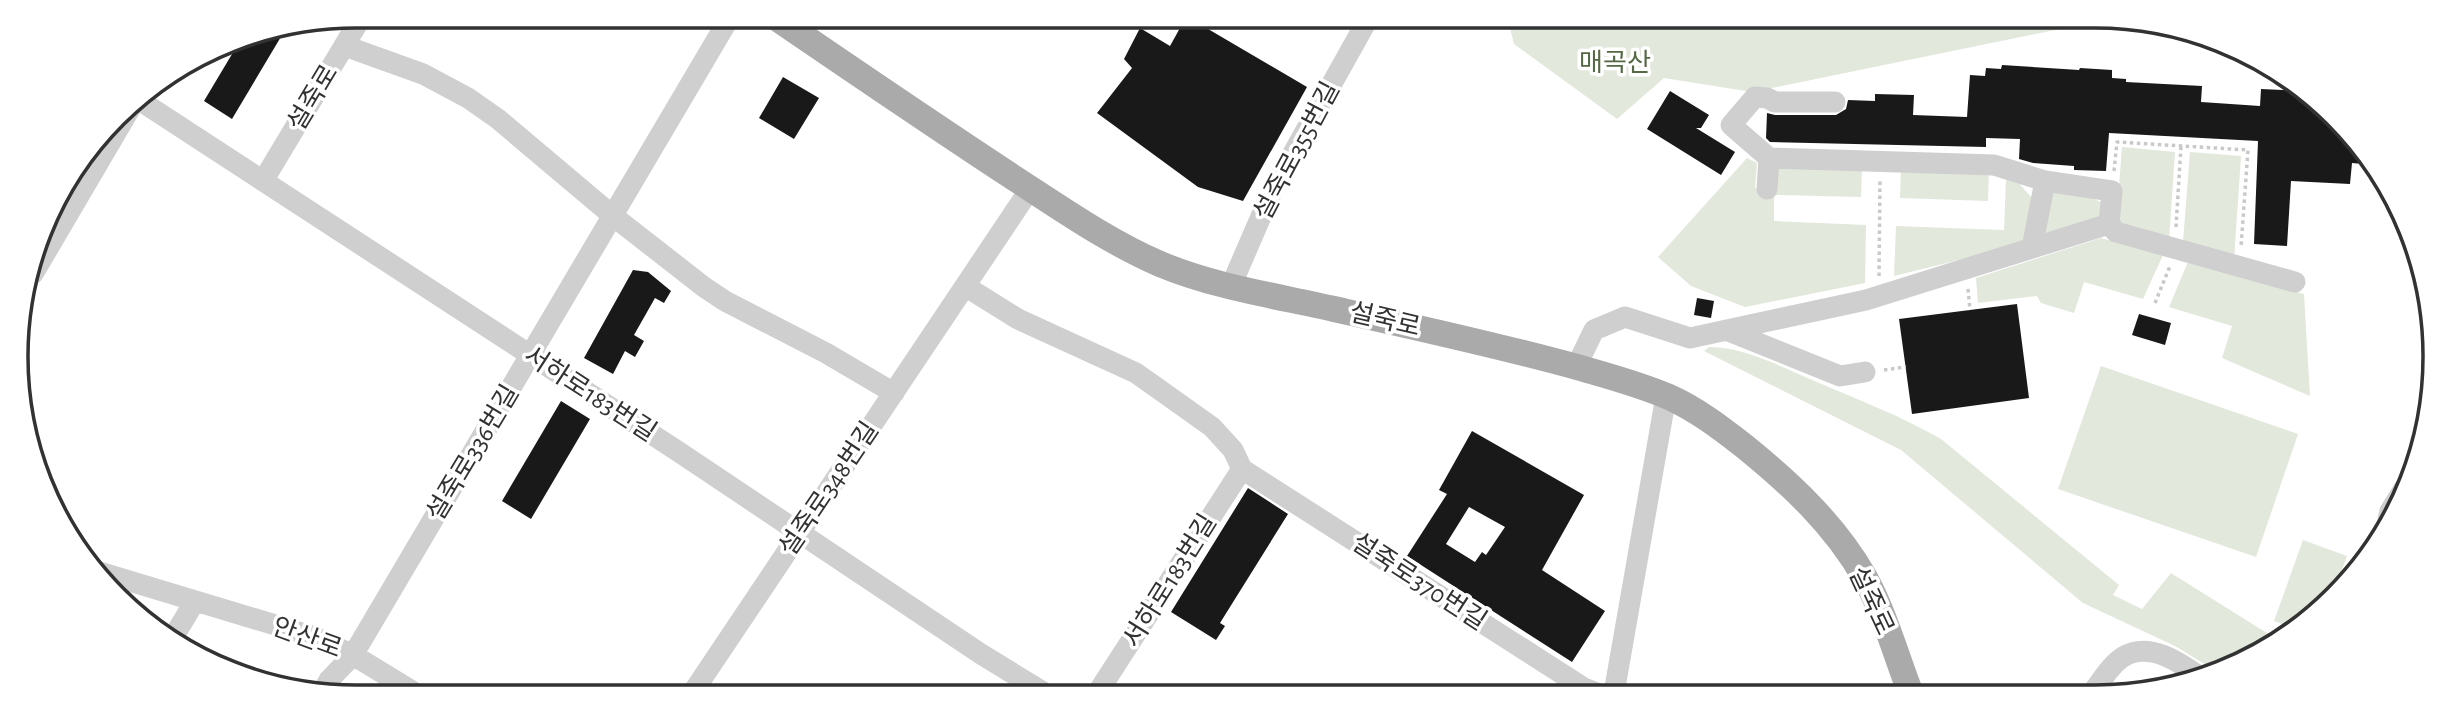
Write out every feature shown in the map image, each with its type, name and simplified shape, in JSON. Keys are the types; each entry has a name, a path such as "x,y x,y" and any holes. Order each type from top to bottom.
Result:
{"main road":[{"name":"설죽로","path":"791,28 918,115 1111,240 1163,265 1231,286 1483,342 1576,367 1666,396 1716,424 1783,478 1810,503 1827,524 1864,577 1908,685"}],"street":[{"name":"설죽로","path":"263,181 355,28"},
{"name":"설죽로336번길","path":"327,683 353,655 724,28"},
{"name":"설죽로355번길","path":"1231,286 1272,191 1363,28"},
{"path":"345,46 423,74 468,98 498,119 613,216 725,301 894,393"},
{"path":"1835,102 1775,102 1755,97 1731,125 1769,158 1994,165 2045,181 2112,191 2109,224 2116,232 2295,282"},
{"name":"서하로183번길","path":"146,105 1032,685"},
{"path":"43,256 114,135"},
{"path":"1767,189 1769,158"},
{"path":"2032,248 2045,181"},
{"name":"설죽로348번길","path":"698,685 1030,188"},
{"path":"1576,367 1594,330 1625,317 1690,338 1879,296 2109,224"},
{"path":"965,286 1029,324 1136,373 1212,427 1233,450 1242,469"},
{"path":"1726,330 1840,376 1865,372"},
{"path":"1615,685 1666,396"},
{"name":"서하로183번길","path":"1103,685 1242,469"},
{"name":"설죽로370번길","path":"1242,469 1579,685"},
{"name":"안산로","path":"113,576 315,637 353,655 402,685"},
{"path":"177,632 195,601"},
{"path":"2099,685 2122,657 2137,652 2172,658 2191,671"}],"path":[{"path":"2112,191 2117,142 2248,150 2240,267"},
{"path":"2155,303 2176,249 2181,146"},
{"path":"1879,296 1881,161"}],"green space":[{"name":"매곡산","path":"1510,28 2065,28 1752,92 1664,78 1617,119 1514,44"},
{"path":"2122,147 2175,152 2169,241 2116,225"},
{"path":"2190,152 2241,156 2234,260 2183,242"},
{"path":"1747,158 1757,163 1755,188 1774,195 1774,221 1866,225 1865,283 1745,307 1691,286 1658,257"},
{"path":"1777,164 1862,166 1861,197 1776,195"},
{"path":"1901,167 1989,170 1988,201 1900,198"},
{"path":"2006,180 2016,180 2032,198 2024,244 1894,276 1896,226 2004,230"},
{"path":"2056,191 2089,196 2102,203 2099,221 2053,234 2045,232 2047,195"},
{"path":"2101,238 2163,255 2143,299 2084,282 2074,313 2041,303 2037,296 1978,303 1976,278"},
{"path":"2188,262 2304,294 2310,396 2222,358 2232,326 2169,307"},
{"path":"1709,347 1723,348 1764,359 1941,439 2119,585 2113,595 2142,609 2171,573 2269,635 2207,665 2175,646 2083,603 1901,450 1704,351"},
{"path":"2101,366 2298,434 2256,557 2058,489"},
{"path":"2303,540 2347,556 2341,573 2327,589 2284,625 2274,621"}],"building":[{"path":"1140,28 1170,46 1180,28 1206,28 1307,87 1243,201 1198,187 1097,113 1132,68 1124,59"},
{"path":"281,37 232,119 204,101 233,52"},
{"path":"2002,65 2112,70 2112,78 2126,79 2126,82 2202,86 2201,102 2260,106 2261,89 2286,90 2327,124 2360,164 2352,163 2350,184 2291,181 2287,246 2254,244 2258,141 2109,133 2106,171 2074,170 2074,166 2033,163 2019,159 2020,139 1986,138 1986,147 1770,142 1766,138 1767,113 1836,115 1846,109 1848,100 1875,101 1875,94 1914,95 1913,115 1967,117 1970,75 1985,76 1986,68 2001,69"},
{"path":"783,77 819,98 794,139 759,118"},
{"path":"1670,91 1709,115 1701,128 1696,128 1735,152 1721,175 1647,129"},
{"path":"633,270 648,272 671,291 664,303 655,298 634,335 644,341 635,357 625,351 613,374 584,358"},
{"path":"1697,298 1714,301 1711,318 1694,315"},
{"path":"2017,304 2029,398 1912,414 1899,319"},
{"path":"2139,314 2171,323 2165,345 2132,335"},
{"path":"561,401 590,419 531,519 502,501"},
{"path":"1472,431 1584,495 1542,570 1605,611 1572,662 1407,556 1447,494 1439,490","holes":["1469,507 1505,527 1486,555 1482,552 1475,562 1446,544"]},
{"path":"1248,488 1288,514 1220,623 1225,626 1216,640 1171,612"}]}
